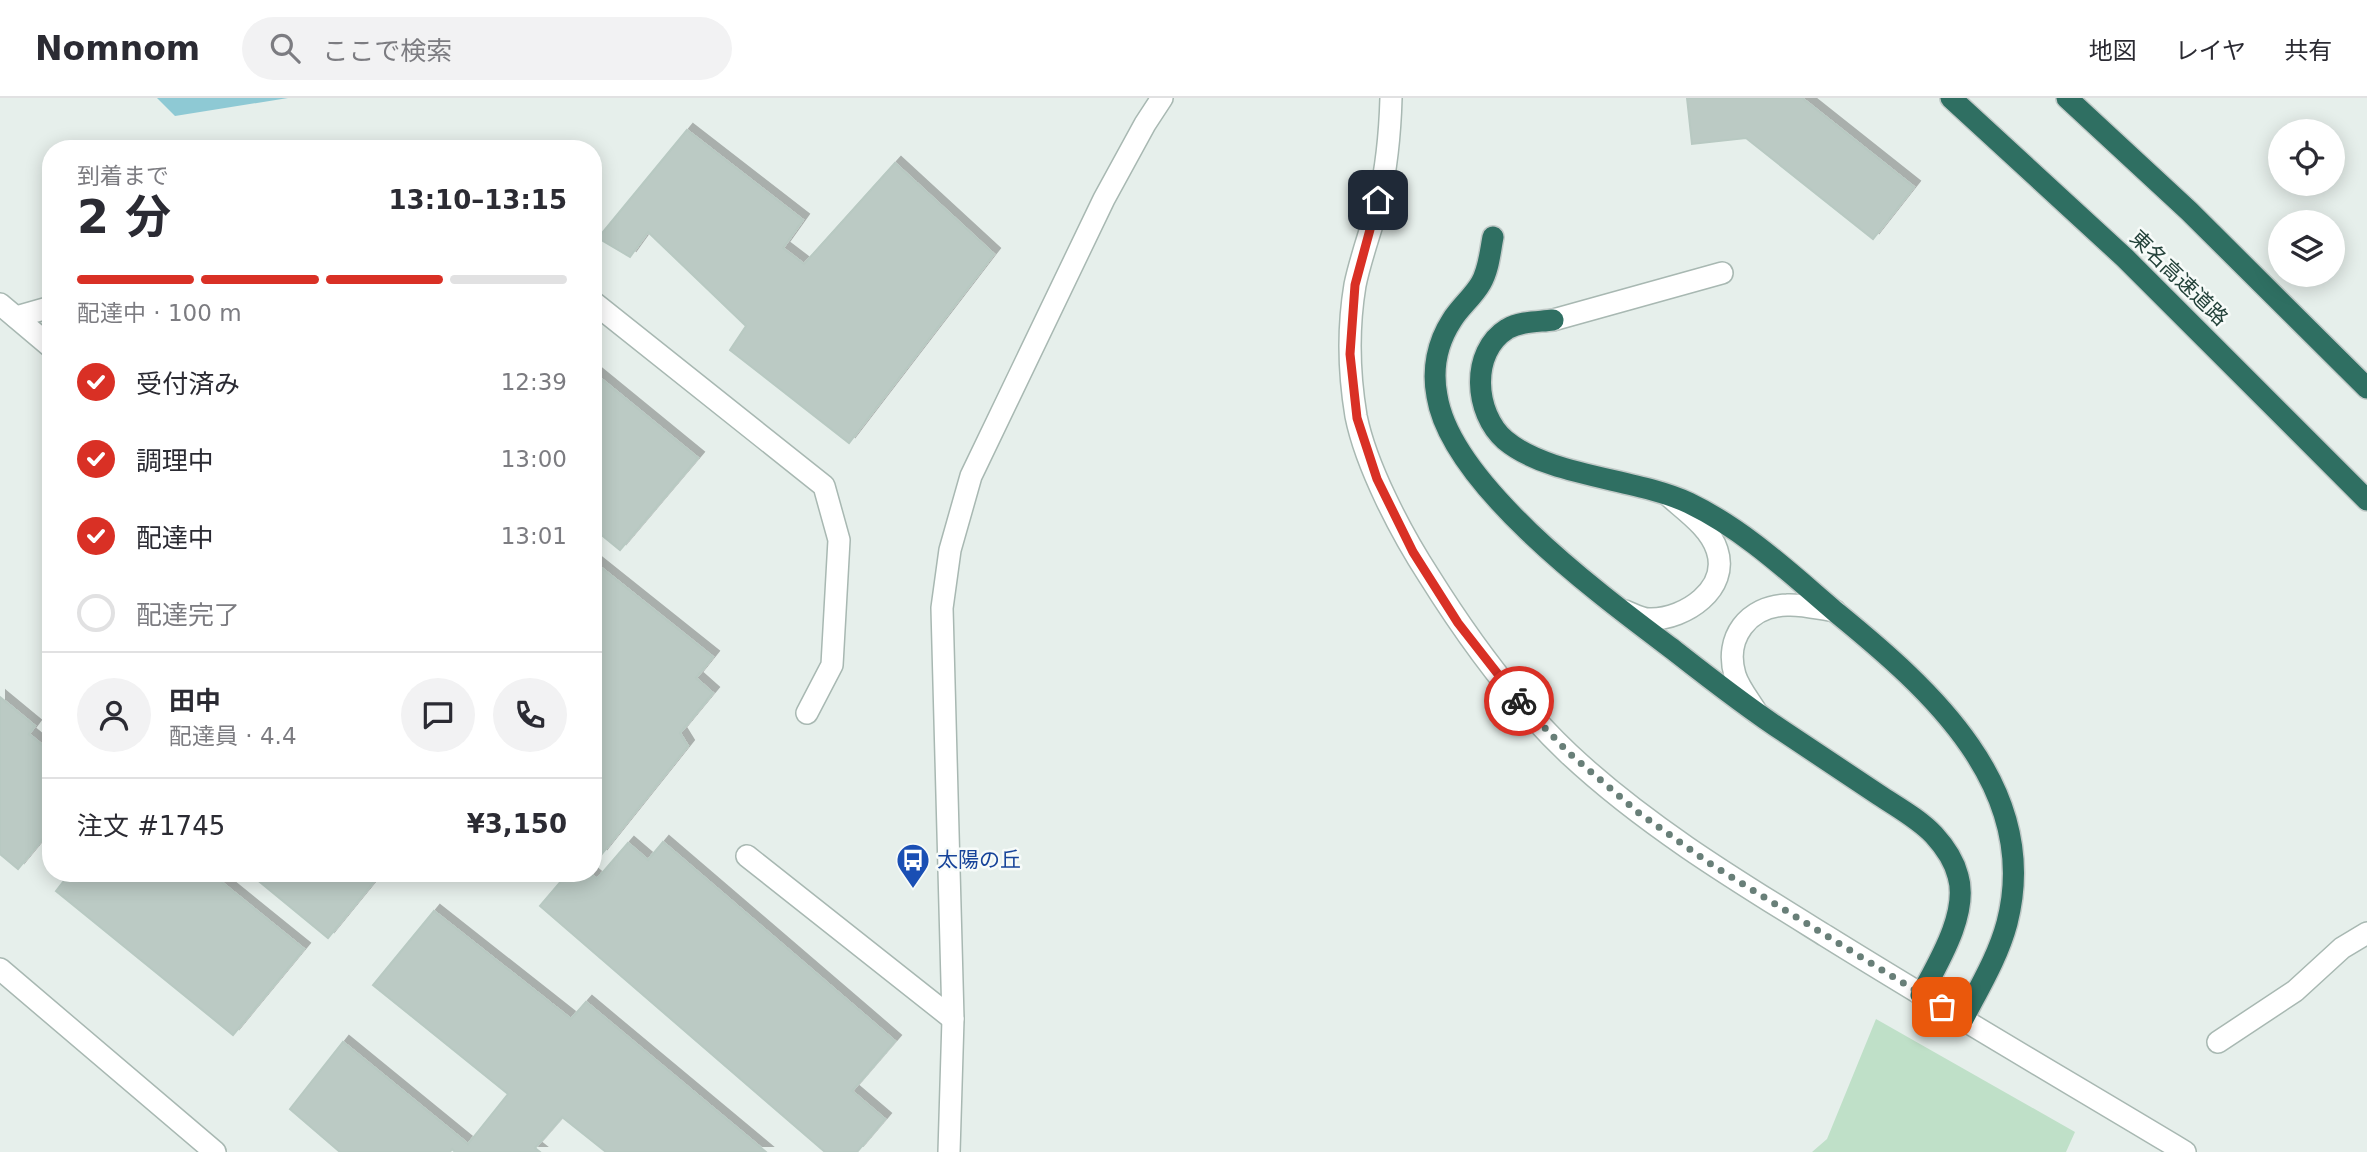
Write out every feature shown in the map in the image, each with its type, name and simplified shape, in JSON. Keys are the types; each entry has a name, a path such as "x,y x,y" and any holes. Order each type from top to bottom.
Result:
{"highway":[{"name":"東名高速道路","path":"1951,98 2125,258 2367,500"},
{"path":"2067,98 2189,211 2367,388"},
{"path":"1493,237 1481,284 1452,320 1441,342 1435,367 1436,396 1442,420 1457,447 1505,507 1569,568 1758,715 1909,815 1933,834 1951,856 1959,878 1959,901 1946,947 1921,995"},
{"path":"1553,320 1524,323 1508,329 1493,341 1484,359 1482,400 1490,421 1503,439 1524,453 1550,463 1669,496 1706,512 1744,535 1889,656 1943,709 1967,739 2000,804 2010,837 2012,895 2007,923 1997,952 1963,1019"}],"street":[{"path":"949,1152 953,1019 942,608 950,550 971,476 1104,199 1162,98"},
{"path":"1391,98 1389,150 1355,285 1350,354 1357,418 1377,479 1413,552 1458,623 1510,691 1569,753 1639,813 1712,865 1921,995 2185,1152"},
{"path":"1553,320 1722,273"},
{"path":"8,311 42,308"},
{"path":"602,309 824,486 839,540 832,665 807,713"},
{"path":"8,311 42,339"},
{"path":"1619,608 1648,620 1667,618 1685,612 1702,600 1713,586 1718,569 1718,552 1708,532 1669,496"},
{"path":"1758,715 1736,678 1732,656 1736,635 1748,618 1765,608 1788,604 1835,611"},
{"path":"747,856 953,1019"},
{"path":"2218,1042 2295,991 2342,948 2367,933"},
{"path":"0,970 215,1152"}],"green space":[{"path":"1876,1019 2075,1132 2066,1152 1812,1152 1827,1139"}],"water":[{"path":"157,98 288,98 175,116"}],"building":[{"path":"1687,98 1802,98 1914,187 1873,239 1746,138 1692,144"},
{"path":"687,130 803,220 783,248 804,264 895,163 994,254 849,443 730,350 746,326 648,232 630,257 602,240 602,233"},
{"path":"602,379 698,458 620,550 602,535"},
{"path":"602,568 713,657 696,678 713,693 680,733 688,746 602,854"},
{"path":"0,697 35,726 29,734 42,745 42,840 18,869 0,854"},
{"path":"663,842 895,1041 852,1091 885,1119 857,1152 825,1152 540,906 560,882 602,882 602,873 628,843 648,860"},
{"path":"63,882 221,882 304,949 233,1035 56,891"},
{"path":"260,882 374,882 328,938"},
{"path":"434,911 571,1019 586,1002 766,1152 606,1152 562,1117 535,1148 540,1152 455,1152 452,1149 450,1152 340,1152 290,1109 343,1042 468,1144 508,1094 373,985"}],"way so far":[{"path":"1519,701 1569,753 1639,813 1712,865 1942,1007"}],"place":[{"name":"太陽の丘","path":"913,890"}],"route":[{"path":"1378,200 1355,285 1350,354 1357,418 1377,479 1413,552 1458,623 1519,701"}]}
